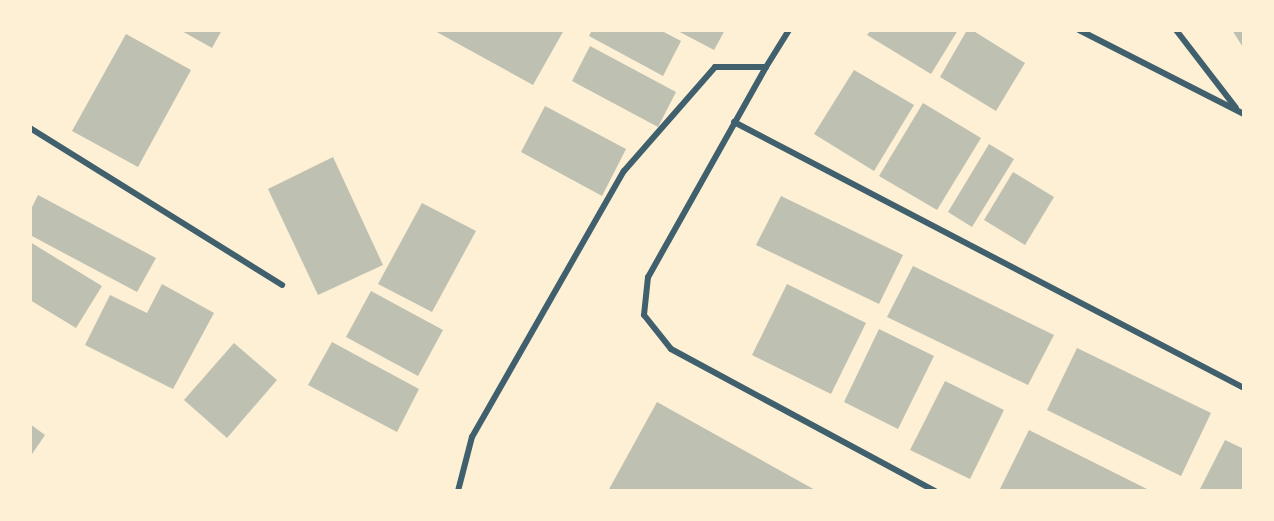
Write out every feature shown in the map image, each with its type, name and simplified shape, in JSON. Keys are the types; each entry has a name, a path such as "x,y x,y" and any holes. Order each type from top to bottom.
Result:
{"street":[{"path":"789,30 734,122 648,277 644,315 671,349 935,491"},
{"path":"1079,30 1244,114"},
{"path":"1176,30 1237,109"},
{"path":"458,491 472,437 624,171 715,67 766,67"},
{"path":"734,122 1244,388"},
{"path":"30,128 282,285"}],"building":[{"path":"180,30 222,30 212,48"},
{"path":"433,30 564,30 533,85"},
{"path":"592,30 660,30 681,41 663,76 589,36"},
{"path":"676,30 725,30 714,50"},
{"path":"871,30 958,30 931,74 867,35"},
{"path":"967,30 972,30 1025,63 996,111 940,77"},
{"path":"1232,30 1244,30 1244,49"},
{"path":"126,34 191,70 138,167 72,131"},
{"path":"590,46 676,92 658,127 572,81"},
{"path":"854,70 914,105 874,171 814,134"},
{"path":"923,103 981,138 937,210 879,176"},
{"path":"545,106 626,149 602,196 521,152"},
{"path":"989,144 1014,159 972,227 948,212"},
{"path":"333,157 383,265 318,295 268,189"},
{"path":"1013,172 1054,197 1025,245 984,220"},
{"path":"38,195 156,258 137,292 30,235 30,211"},
{"path":"781,196 903,255 879,304 756,245"},
{"path":"422,203 476,231 432,312 378,284"},
{"path":"30,242 102,286 76,328 30,300"},
{"path":"913,266 1054,335 1028,385 887,317"},
{"path":"162,284 214,313 173,389 85,345 110,295 147,313"},
{"path":"787,284 866,323 831,394 752,355"},
{"path":"371,291 443,330 418,376 346,337"},
{"path":"879,329 934,356 898,429 844,402"},
{"path":"332,342 419,389 397,432 308,385"},
{"path":"234,343 277,380 227,438 184,400"},
{"path":"1077,348 1211,413 1181,476 1047,410"},
{"path":"945,381 1004,410 970,479 910,450"},
{"path":"657,402 817,491 608,491"},
{"path":"30,424 45,435 30,457"},
{"path":"1029,430 1151,491 999,491"},
{"path":"1225,440 1244,449 1244,491 1199,491"}]}
